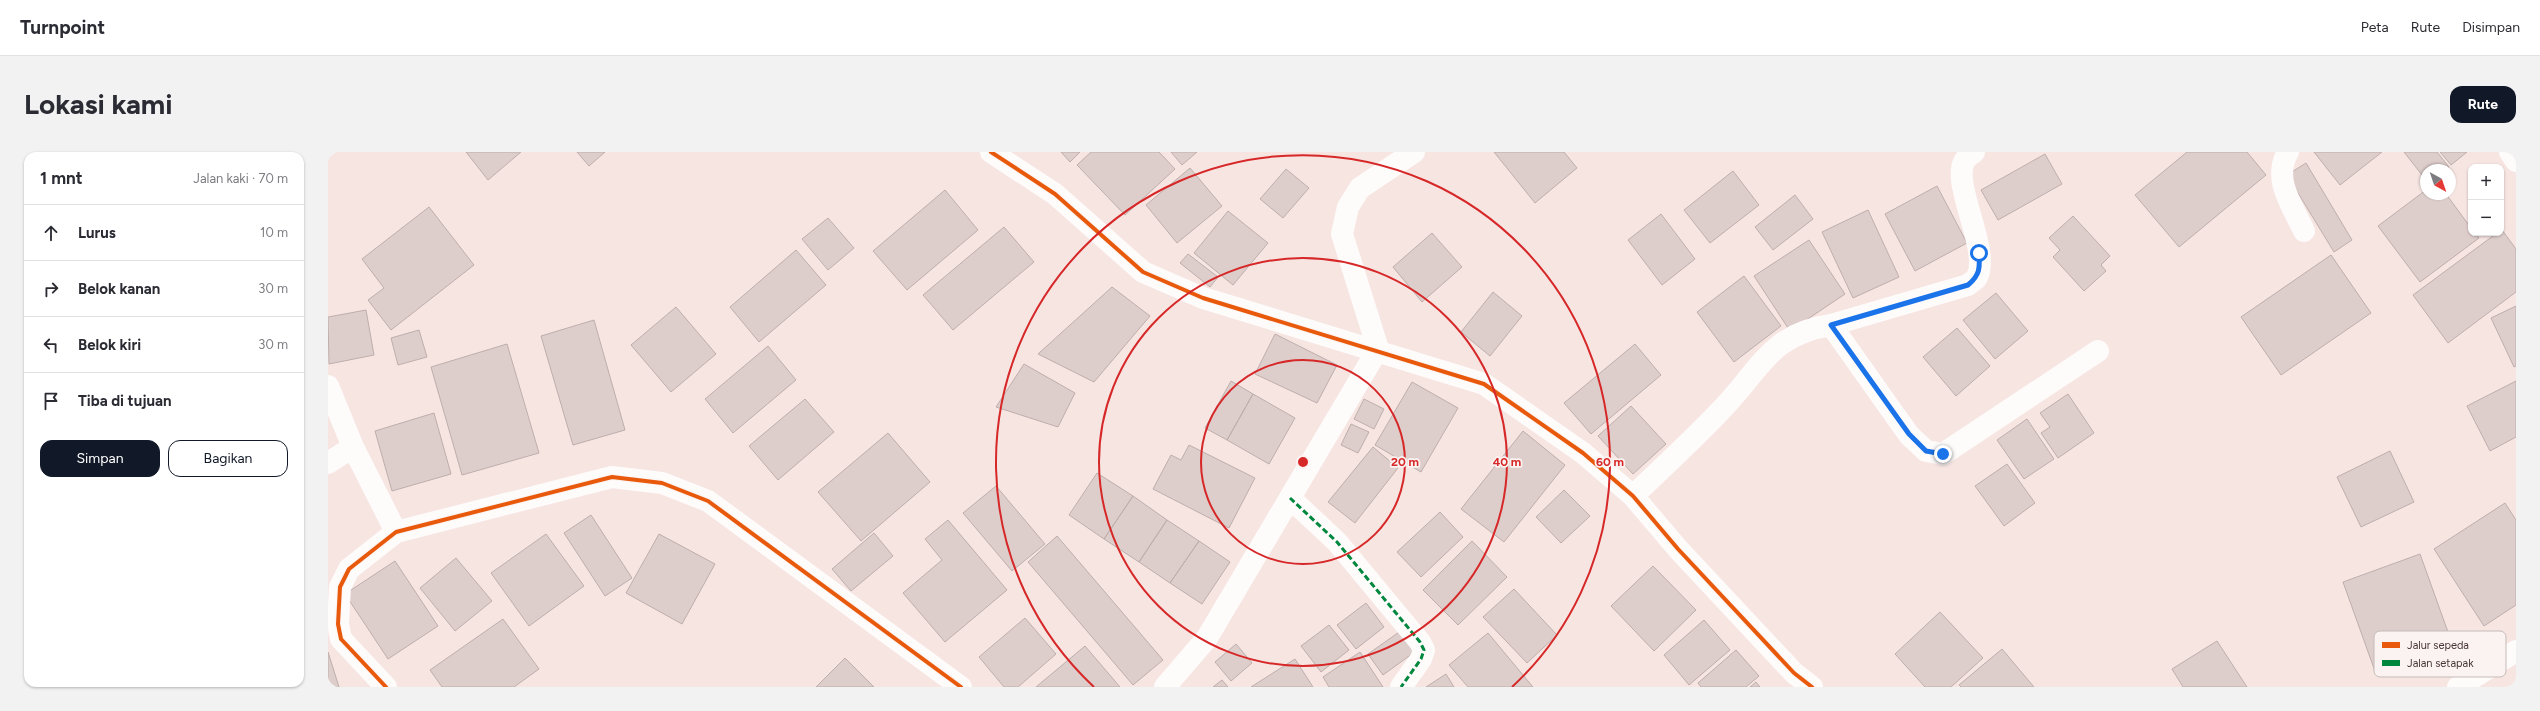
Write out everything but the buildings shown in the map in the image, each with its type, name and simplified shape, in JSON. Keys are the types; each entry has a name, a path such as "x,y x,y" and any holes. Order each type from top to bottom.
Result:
{"street":[{"path":"991,152 1055,194 1143,272 1204,298 1378,349 1484,384 1583,453 1633,496 1678,549 1794,673 1812,687"},
{"path":"1165,687 1207,638 1378,349 1342,234 1348,207 1360,188 1414,152"},
{"path":"1633,496 1725,407 1767,355 1791,338 1816,327 1831,325 1968,285 1977,278 1980,269 1979,253 1961,174 1964,160 1974,152"},
{"path":"2288,152 2282,162 2280,178 2304,231"},
{"path":"2510,152 2516,161"},
{"path":"1831,325 1909,434 1926,451 1943,454 2098,351"},
{"path":"328,386 353,447 396,532"},
{"path":"328,463 353,447"},
{"path":"386,687 341,639 338,624 340,587 350,569 396,532 612,477 662,483 708,501 942,670 961,687"},
{"path":"1290,498 1337,542 1420,642 1424,650 1421,659 1401,687"},
{"path":"2506,657 2516,651"},
{"path":"2458,687 2474,677"}],"marked path":[{"path":"1290,498 1337,542 1420,642 1424,650 1421,659 1401,687"}],"cycle path":[{"path":"991,152 1055,194 1143,272 1203,298 1484,384 1583,453 1633,496 1678,549 1794,673 1812,687"},
{"path":"386,687 341,639 338,624 340,587 349,569 396,532 612,477 662,483 708,501 961,687"}],"route":[{"path":"1943,454 1926,451 1909,434 1831,325 1968,285 1977,278 1980,269 1979,253"}]}
